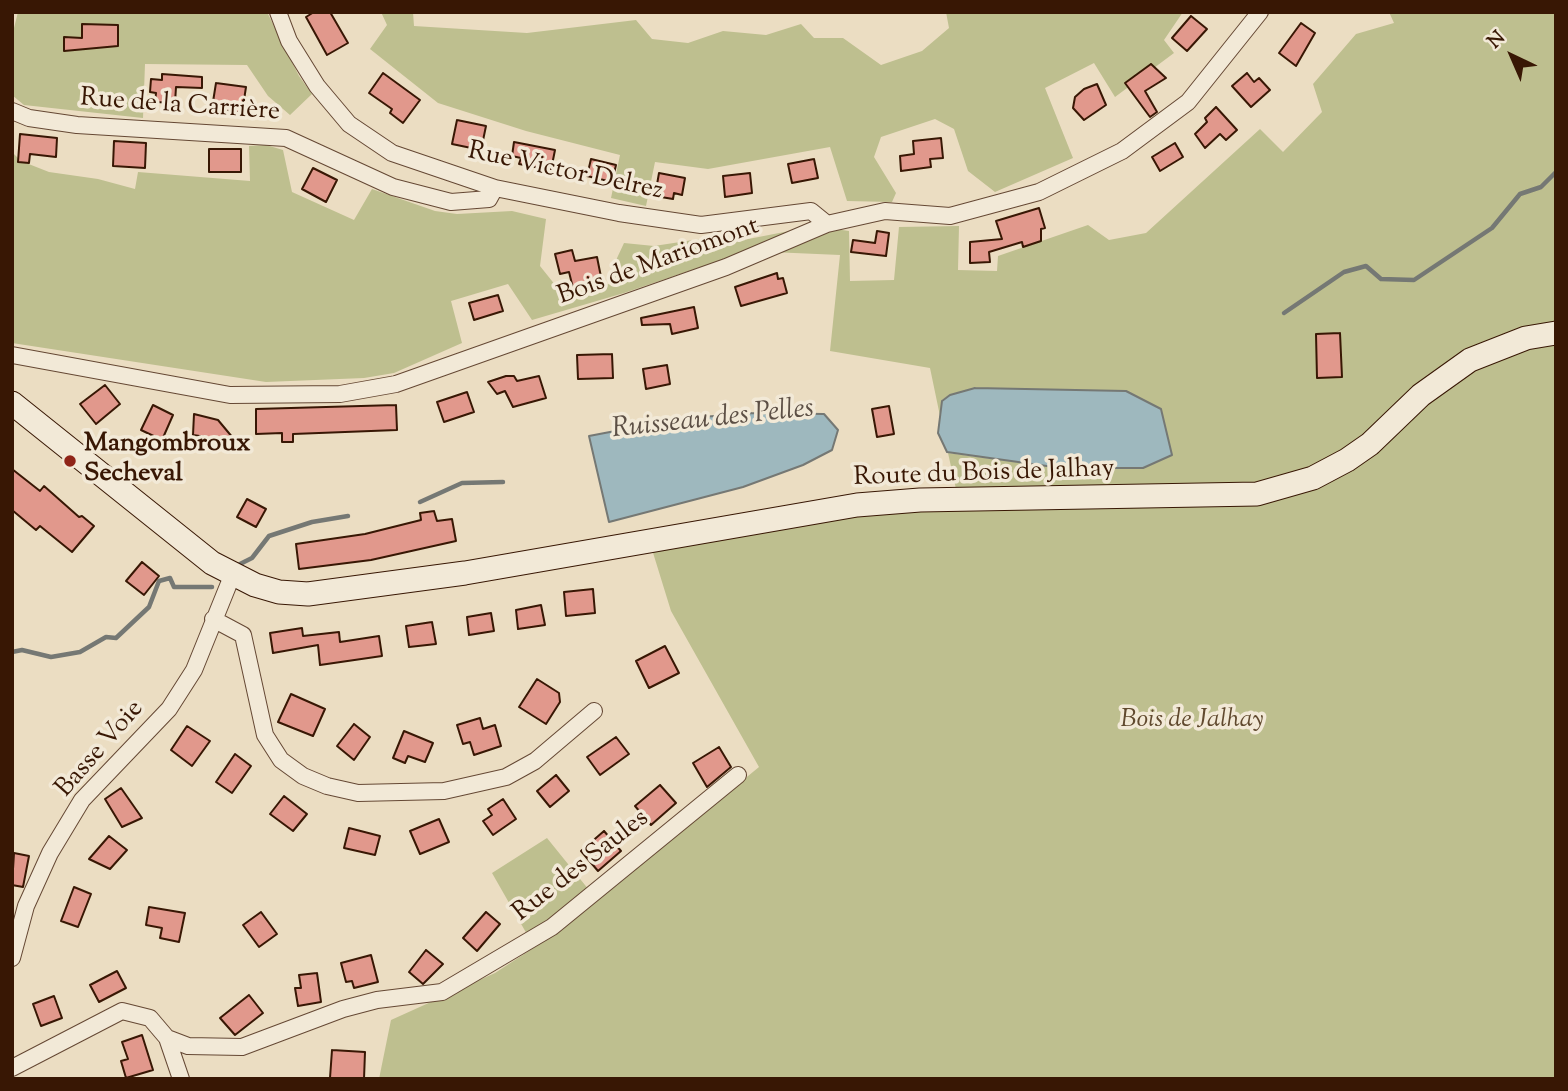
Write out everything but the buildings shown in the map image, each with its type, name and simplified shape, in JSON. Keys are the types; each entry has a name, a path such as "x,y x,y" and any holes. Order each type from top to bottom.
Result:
{"main road":[{"name":"Route du Bois de Jalhay","path":"12,403 212,563 232,576 279,592 341,591 615,548 857,505 920,500 1257,494 1314,478 1347,460 1370,444 1421,395 1471,360 1526,338 1556,333"}],"street":[{"name":"Rue Victor Delrez","path":"278,12 289,41 317,86 349,124 392,153 495,188 619,213 701,225 811,211 827,224"},
{"name":"Bois de Mariomont","path":"12,355 229,395 340,394 396,384 726,267 827,224 885,211 950,216 1039,192 1122,151 1188,102 1260,12"},
{"name":"Rue de la Carrière","path":"12,111 29,118 78,125 286,138 393,187 451,202 489,199 495,188"},
{"name":"Basse Voie","path":"12,958 26,906 50,853 82,800 169,709 194,670 232,576"},
{"path":"213,619 243,635 265,735 281,760 303,776 327,786 358,793 444,791 506,777 535,761 594,711"},
{"name":"Rue des Saules","path":"12,1068 122,1011 150,1018 167,1038 188,1046 242,1047 366,1003 442,992 552,927 738,775"},
{"path":"167,1038 181,1079"}],"green space":[{"path":"18,12 267,12 299,76 312,94 290,115 268,96 247,65 145,64 143,118 24,105 12,95 12,36"},
{"path":"381,12 413,12 414,26 527,33 636,20 652,39 688,43 723,31 766,35 801,24 814,38 843,38 881,65 922,51 949,28 946,12 1183,12 1164,40 1174,53 1115,97 1094,63 1045,88 1073,158 995,192 968,171 954,129 935,119 881,137 874,157 896,193 892,202 847,201 830,147 708,169 655,162 646,206 611,198 620,155 526,131 438,103 370,49 387,25"},
{"name":"Bois de Jalhay","path":"1389,12 1556,12 1556,1079 379,1079 391,1020 495,973 558,932 759,767 671,611 650,543 958,498 948,453 1061,468 1143,468 1172,455 1161,409 1126,391 950,395 942,400 940,416 930,368 830,351 840,255 748,251 624,293 532,320 508,284 451,301 462,343 394,373 364,378 266,382 12,343 12,152 21,161 49,172 98,179 135,189 138,172 250,181 249,146 266,145 283,150 292,192 354,220 372,189 435,211 457,214 512,211 546,219 540,266 564,296 613,283 611,271 624,243 654,246 713,237 733,242 815,226 849,231 850,281 894,280 899,227 959,226 958,270 997,271 998,256 1088,225 1109,240 1146,233 1260,129 1283,152 1322,112 1313,84 1356,34 1394,23"},
{"path":"547,838 589,890 528,936 492,873"}],"water":[{"path":"975,388 1126,391 1161,409 1172,455 1143,468 1061,468 947,452 938,433 942,401 950,395"},
{"path":"751,413 824,414 838,430 832,450 803,465 743,487 609,522 589,436 678,419"}],"waterway":[{"name":"Ruisseau des Pelles","path":"1284,313 1344,272 1366,266 1381,279 1414,280 1492,228 1520,194 1541,187 1556,172"},
{"name":"Ruisseau des Pelles","path":"420,502 462,483 503,482"},
{"name":"Ruisseau des Pelles","path":"238,565 252,558 269,536 312,522 348,516"},
{"name":"Ruisseau des Pelles","path":"12,652 22,650 51,657 80,652 106,637 116,638 149,607 159,581 170,578 174,587 212,587"}],"place":[{"name":"Mangombroux Secheval","path":"70,461"}]}
